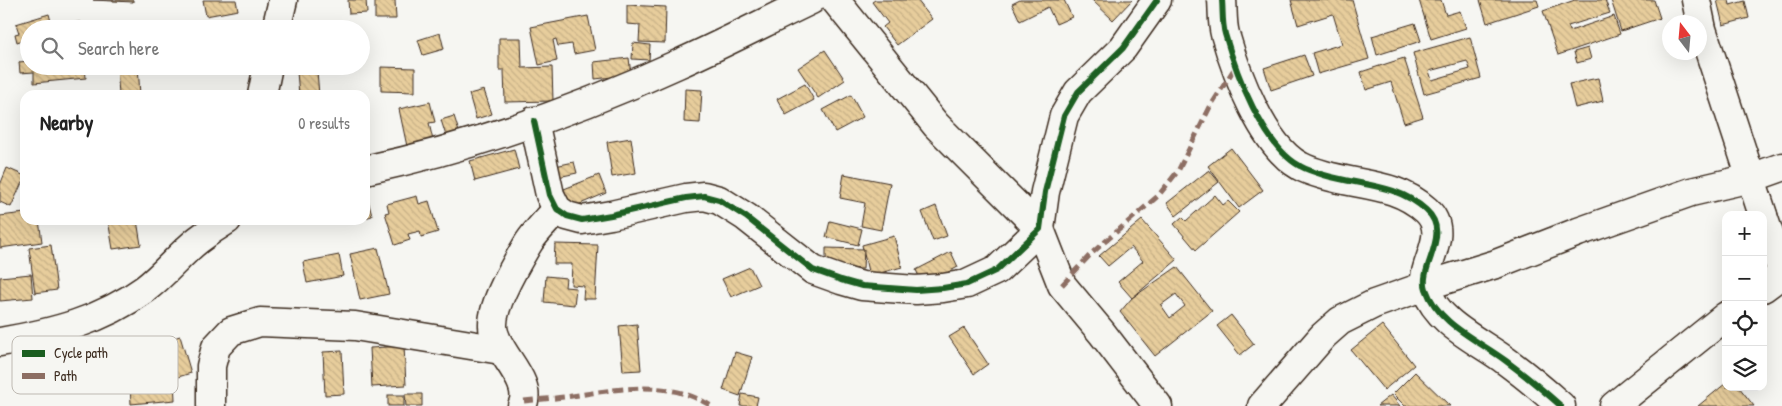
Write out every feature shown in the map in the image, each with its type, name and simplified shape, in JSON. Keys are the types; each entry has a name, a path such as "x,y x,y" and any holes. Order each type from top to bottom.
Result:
{"street":[{"path":"278,20 283,0"},
{"path":"370,169 451,149 595,99 676,65 811,0"},
{"path":"835,0 936,125 1040,229 1062,285 1102,333 1158,406"},
{"path":"534,121 550,195 557,209 567,216 582,220 686,198 704,196 720,200 746,217 813,270 862,286 916,290 967,284 997,270 1040,229 1045,192 1064,116 1078,92 1123,48 1157,0"},
{"path":"1222,0 1224,32 1236,66 1256,114 1278,148 1299,166 1325,175 1395,190 1428,212 1436,226 1436,245 1428,266 1425,286 1433,305 1458,328 1505,360 1561,406"},
{"path":"1696,0 1702,29 1762,211"},
{"path":"263,90 266,75"},
{"path":"1262,406 1323,336 1340,321 1374,304 1496,264 1578,232 1691,192 1751,178 1782,167"},
{"path":"522,406 524,401 522,385 512,365 501,350 492,328 493,313 530,241 557,209"},
{"path":"34,336 82,323 117,306 146,288 198,240 220,225"},
{"path":"1767,227 1782,273 1767,285"},
{"path":"1614,406 1722,319"},
{"path":"211,406 211,366 216,347 231,331 260,322 355,326 501,350"}],"building":[{"path":"93,0 133,0 133,2"},
{"path":"203,0 236,0 238,10 206,16"},
{"path":"348,0 366,0 367,13 349,14"},
{"path":"375,0 395,0 396,19 375,19"},
{"path":"875,0 917,0 932,19 897,45 883,27 888,23 872,2"},
{"path":"1020,0 1064,0 1072,17 1056,24 1048,7 1020,21 1012,4"},
{"path":"1092,0 1132,0 1113,20"},
{"path":"1291,0 1352,0 1369,59 1318,74 1312,53 1342,44 1333,14 1298,25"},
{"path":"1419,0 1441,0 1446,15 1460,11 1466,28 1431,39"},
{"path":"1480,0 1537,0 1539,6 1487,23"},
{"path":"1575,0 1605,0 1610,13 1568,26 1570,31 1614,16 1620,34 1558,55 1543,11"},
{"path":"1611,0 1654,0 1660,18 1621,31"},
{"path":"1717,0 1729,0 1730,5 1745,1 1749,18 1723,25"},
{"path":"627,5 666,7 665,43 639,42 640,25 627,24"},
{"path":"49,14 51,20 29,20"},
{"path":"588,16 595,50 574,54 572,44 558,46 556,39 553,40 557,61 539,65 531,27"},
{"path":"20,23 20,41 17,42 15,34 19,33 16,24"},
{"path":"1415,23 1421,41 1377,55 1372,36"},
{"path":"440,33 444,49 423,55 418,40"},
{"path":"1470,37 1481,78 1424,94 1413,53","holes":["1467,61 1470,69 1432,80 1429,71"]},
{"path":"499,38 521,38 522,68 552,67 553,101 505,102 504,70 499,70"},
{"path":"633,43 650,45 649,60 632,59"},
{"path":"1588,48 1591,59 1577,63 1574,52"},
{"path":"825,50 845,80 818,98 798,68"},
{"path":"1304,55 1312,76 1271,90 1264,68"},
{"path":"629,58 631,75 595,79 594,62"},
{"path":"1404,58 1423,117 1404,123 1391,82 1366,90 1361,72"},
{"path":"381,67 415,68 415,92 381,91"},
{"path":"34,75 86,75 86,78 34,83"},
{"path":"118,75 139,75 140,90 119,90"},
{"path":"297,75 317,75 319,90 299,90"},
{"path":"1598,78 1603,101 1575,108 1569,84"},
{"path":"805,84 814,100 786,115 777,99"},
{"path":"685,89 702,90 700,123 684,122"},
{"path":"484,90 492,114 476,119 469,94"},
{"path":"851,95 863,117 835,132 823,110"},
{"path":"430,102 435,122 429,123 434,145 408,151 399,109"},
{"path":"454,116 460,135 447,139 441,120"},
{"path":"631,138 636,173 612,177 607,142"},
{"path":"1231,148 1263,190 1239,208 1208,166"},
{"path":"514,149 519,169 475,181 470,161"},
{"path":"574,162 577,173 558,177 555,166"},
{"path":"7,168 20,174 20,187 11,207 0,202 0,185"},
{"path":"1209,170 1219,182 1176,216 1167,203"},
{"path":"844,174 890,183 881,230 861,226 865,203 840,198"},
{"path":"599,175 606,193 566,210 559,191"},
{"path":"1215,195 1223,205 1228,201 1239,212 1196,250 1174,224 1182,217 1186,221"},
{"path":"417,196 419,204 429,201 438,232 421,237 420,231 408,234 410,240 395,245 385,213 389,212 387,204"},
{"path":"936,206 947,236 933,241 922,212"},
{"path":"20,214 20,225 40,225 42,242 0,248 0,216"},
{"path":"1142,220 1177,260 1132,298 1118,282 1143,261 1131,247 1108,266 1099,256"},
{"path":"830,221 862,229 858,245 826,237"},
{"path":"109,225 138,225 141,245 113,249"},
{"path":"894,236 902,267 869,276 862,245"},
{"path":"555,244 598,245 595,299 583,299 584,286 571,285 572,264 554,264"},
{"path":"51,245 57,290 35,293 29,248"},
{"path":"378,248 389,294 360,300 350,254"},
{"path":"826,248 864,249 863,269 826,268"},
{"path":"951,252 958,267 923,285 916,270"},
{"path":"339,255 343,276 307,283 303,262"},
{"path":"750,267 759,285 731,297 722,279"},
{"path":"1177,267 1212,311 1155,356 1120,312 1132,298","holes":["1176,294 1185,306 1170,318 1161,305"]},
{"path":"31,274 33,298 0,301 0,277"},
{"path":"546,276 566,278 565,287 576,288 574,305 544,302"},
{"path":"1231,315 1254,344 1240,355 1217,326"},
{"path":"637,324 641,370 623,371 619,326"},
{"path":"1382,325 1414,365 1384,390 1351,350"},
{"path":"964,328 988,364 974,374 949,337"},
{"path":"180,336 191,373 178,377 178,337"},
{"path":"404,346 406,385 372,387 370,348"},
{"path":"342,351 344,394 325,395 323,352"},
{"path":"735,352 752,357 740,396 723,390"},
{"path":"1415,372 1450,406 1405,406 1393,394"},
{"path":"1722,386 1722,391 1742,391 1754,406 1698,406"},
{"path":"130,394 175,394 175,400 131,404"},
{"path":"405,394 422,394 422,406 406,406"},
{"path":"742,394 758,397 756,406 740,406"},
{"path":"388,395 404,395 404,406 388,406"},
{"path":"1391,395 1400,406 1377,406"}],"marked path":[{"path":"1062,285 1092,253 1158,196 1178,171 1210,107 1236,66"},
{"path":"524,401 613,390 646,388 679,392 711,406"}],"cycle path":[{"path":"534,121 550,195 557,209 567,216 582,220 686,198 704,196 719,200 746,217 813,270 841,280 862,286 916,290 967,284 997,270 1040,229 1045,192 1064,116 1078,92 1123,48 1157,0"},
{"path":"1222,0 1224,30 1236,68 1253,107 1274,142 1287,156 1306,169 1338,179 1390,190 1415,201 1426,210 1433,219 1436,229 1436,240 1425,280 1426,289 1432,301 1449,322 1513,366 1561,406"}]}
